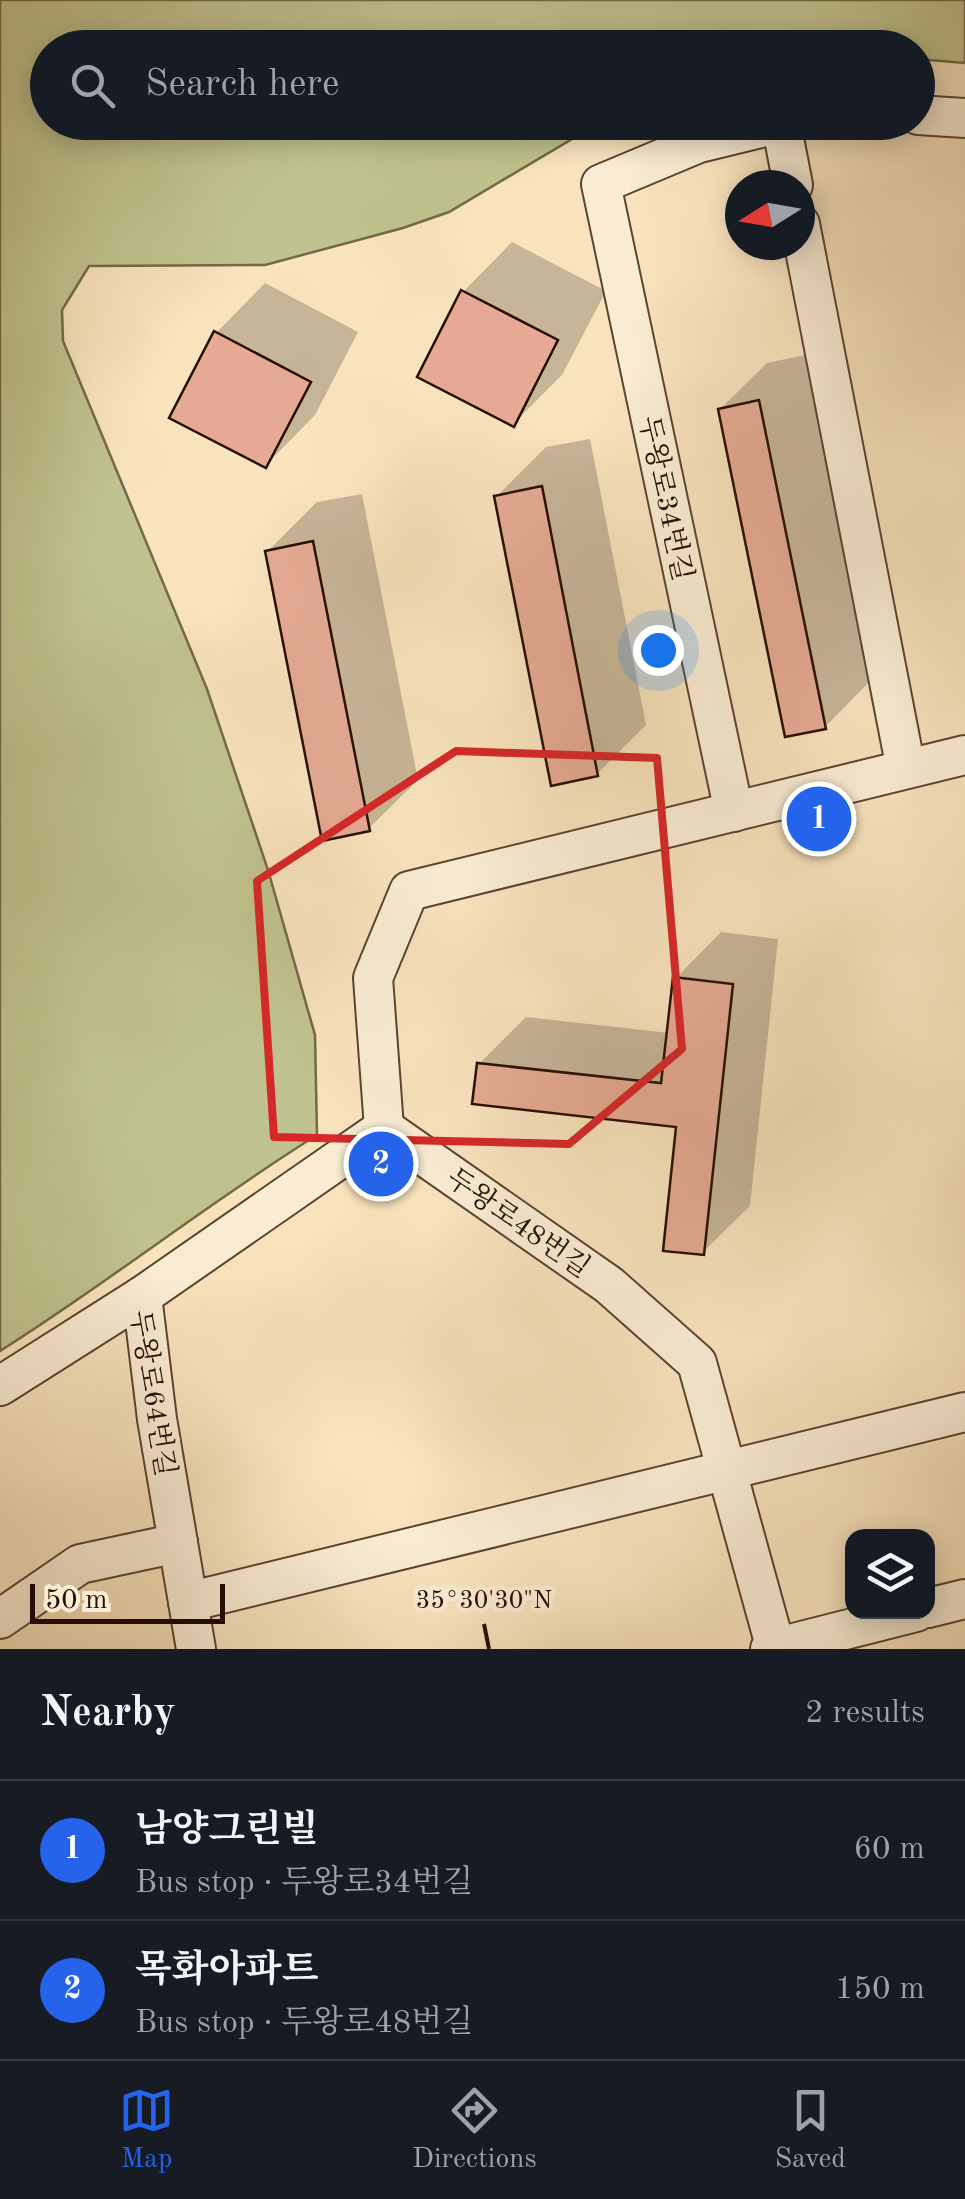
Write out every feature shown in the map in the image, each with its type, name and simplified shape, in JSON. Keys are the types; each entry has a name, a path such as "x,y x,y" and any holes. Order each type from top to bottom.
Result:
{"street":[{"path":"935,117 965,118"},
{"name":"두왕로34번길","path":"711,140 601,184 734,812"},
{"path":"785,140 790,170"},
{"path":"807,260 906,769"},
{"path":"142,1296 384,1128 373,978 409,891 965,755"},
{"name":"두왕로48번길","path":"384,1128 609,1285 697,1362 774,1648"},
{"name":"두왕로64번길","path":"0,1386 142,1296 157,1418 196,1649"},
{"path":"188,1602 965,1412"},
{"path":"0,1619 80,1564 178,1543"},
{"path":"935,1606 965,1599"},
{"path":"774,1648 888,1619"}],"highlighted area":[{"path":"456,751 657,758 682,1049 569,1144 274,1137 257,881"}],"green space":[{"path":"0,0 965,0 965,63 935,60 935,30 30,30 30,140 570,140 449,212 265,265 89,266 62,310 63,341 207,689 268,870 315,1035 317,1135 0,1351"}],"building":[{"path":"461,290 558,340 514,427 417,377"},
{"path":"214,331 311,382 266,468 169,418"},
{"path":"759,400 826,729 785,737 718,409"},
{"path":"542,486 598,776 551,786 494,496"},
{"path":"313,541 370,831 322,841 265,551"},
{"path":"673,977 733,984 704,1255 663,1251 676,1127 472,1104 477,1063 661,1083"}],"place":[{"name":"남양그린빌","path":"819,819"},
{"name":"목화아파트","path":"381,1164"}]}
